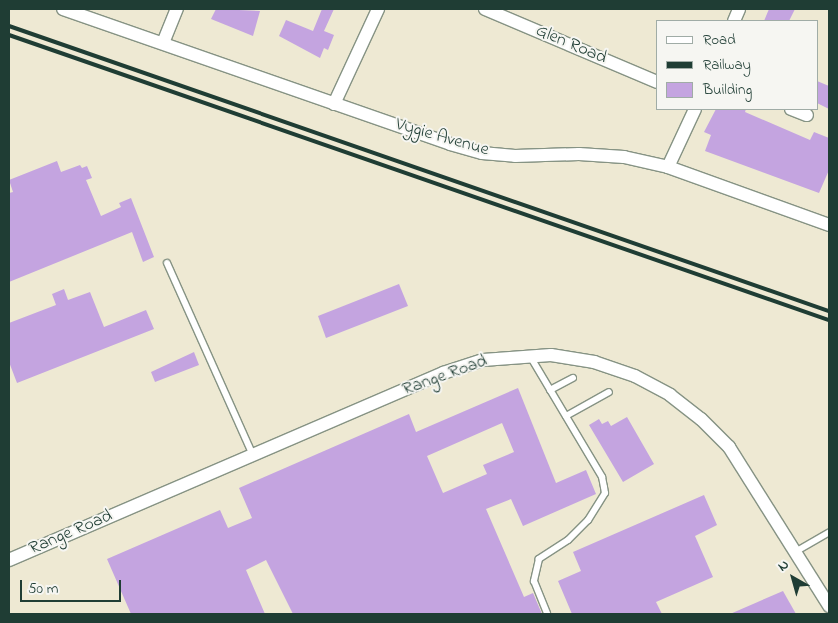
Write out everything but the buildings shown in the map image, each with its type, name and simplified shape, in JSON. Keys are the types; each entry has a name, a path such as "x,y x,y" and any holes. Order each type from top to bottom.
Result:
{"street":[{"name":"Vygie Avenue","path":"63,9 334,104 482,153 624,157 668,167 829,225"},
{"path":"162,43 177,9"},
{"path":"334,104 378,9"},
{"name":"Glen Road","path":"486,9 656,82"},
{"path":"668,167 694,110"},
{"path":"794,110 807,115"},
{"name":"Range Road","path":"9,560 443,373 483,360 529,355 572,358 615,368 652,384 686,406 729,447 829,606"}],"lane":[{"path":"167,263 253,455"},
{"path":"529,355 602,477 604,493 577,532 539,560 534,581 547,614"},
{"path":"550,390 573,378"},
{"path":"566,416 609,392"},
{"path":"795,552 829,532"}],"railway":[{"path":"9,26 829,311"},
{"path":"9,35 829,320"}]}
